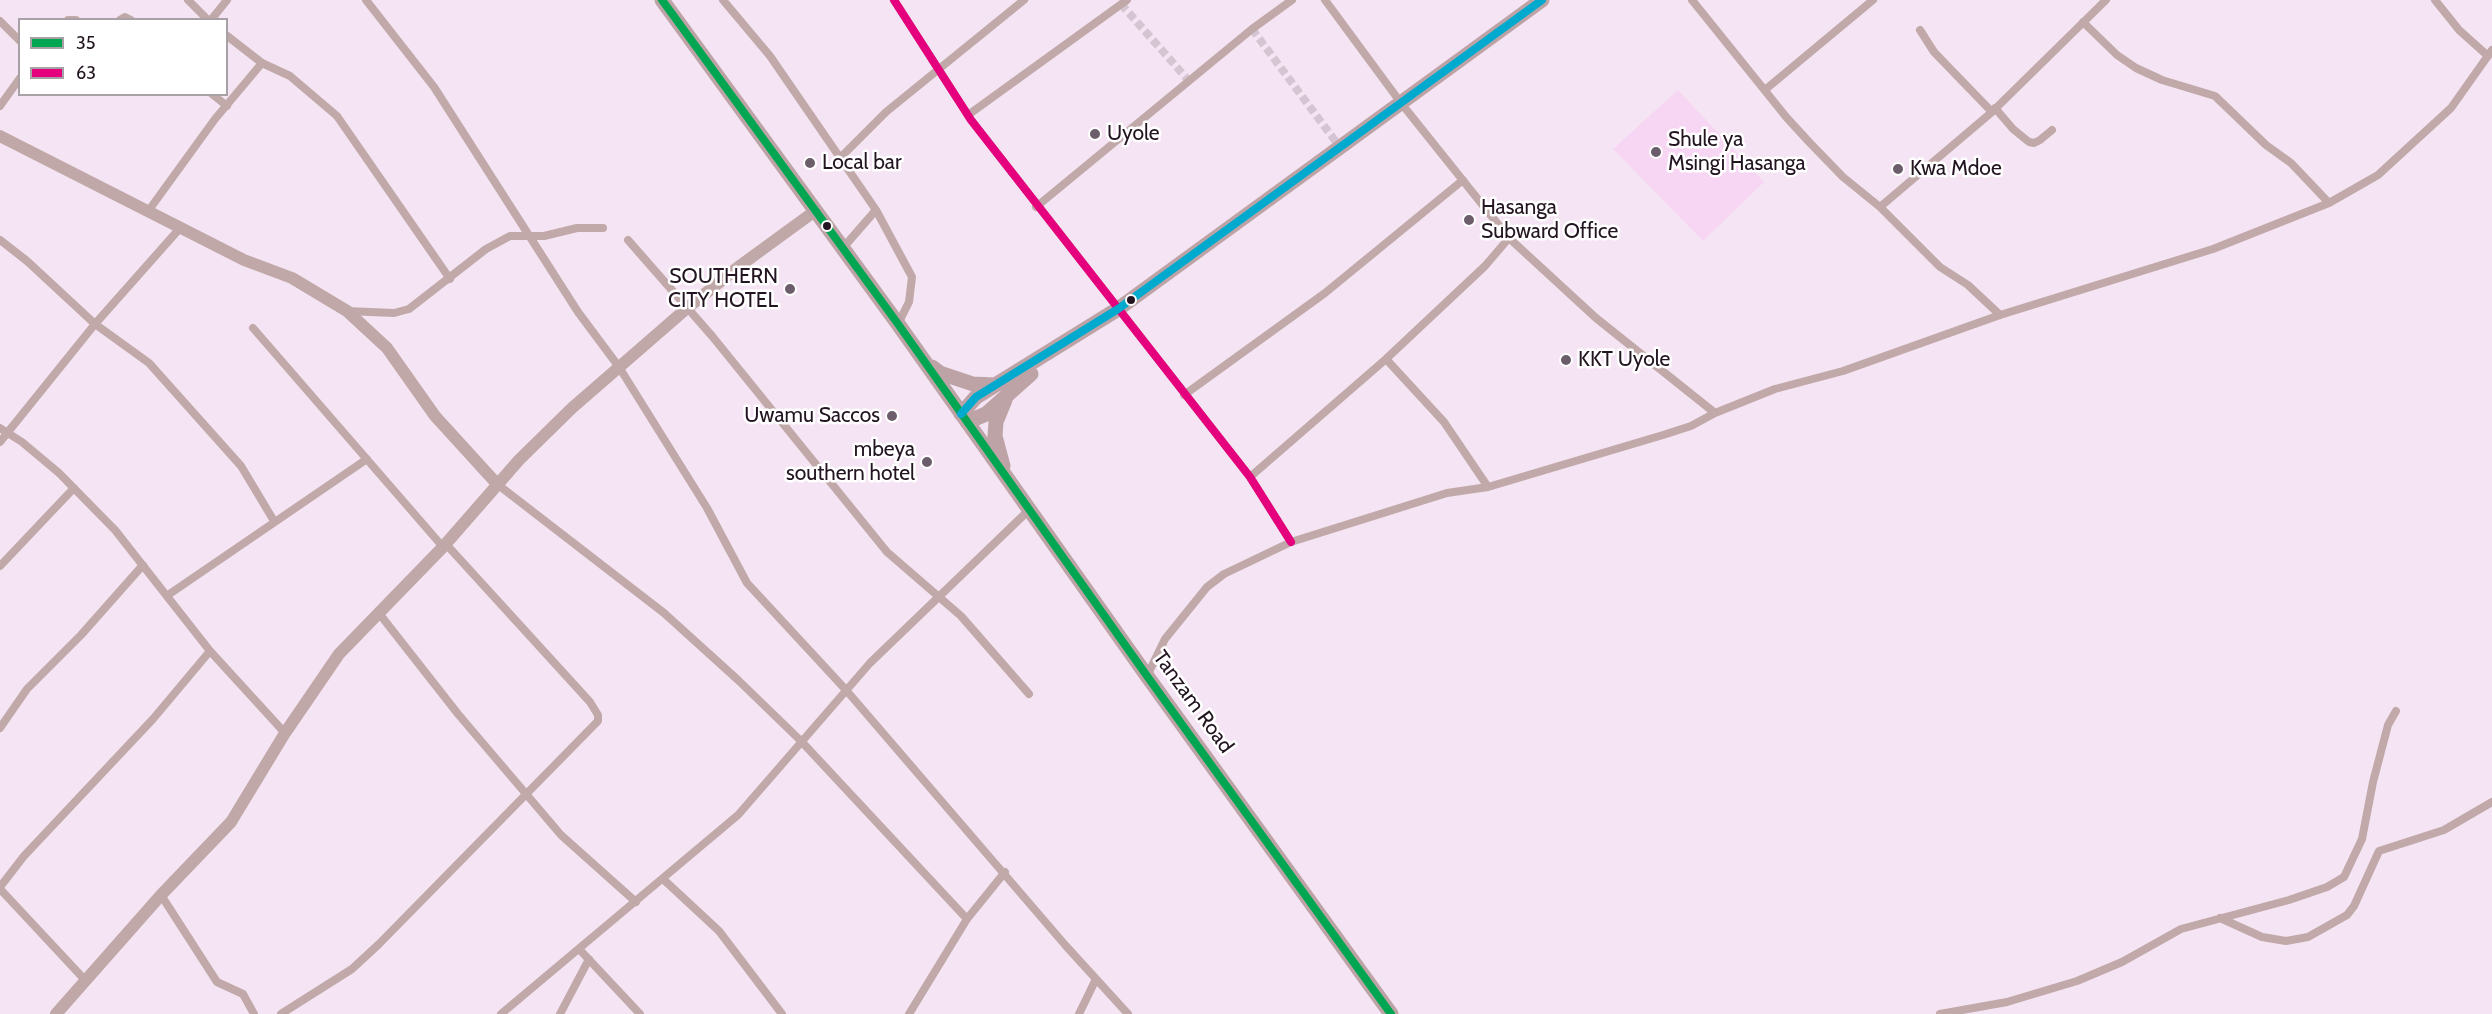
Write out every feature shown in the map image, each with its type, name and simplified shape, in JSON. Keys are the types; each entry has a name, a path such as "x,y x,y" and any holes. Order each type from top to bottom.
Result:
{"highway":[{"name":"Tanzam Road","path":"662,0 898,324 1147,676 1391,1014"},
{"path":"964,418 986,414 1003,388 1064,340 1072,338 1118,309 1542,0"},
{"path":"925,362 940,373 952,377 983,386 1003,388"},
{"path":"1003,388 995,436 1006,475"}],"street":[{"path":"188,0 207,18"},
{"path":"211,18 227,0"},
{"path":"366,0 434,87 578,312 619,367 707,508 747,583 846,690 1095,979 1128,1014"},
{"path":"723,0 770,56 876,210 912,277 909,302 898,324"},
{"path":"894,0 968,115 1036,207 1250,477 1291,542"},
{"path":"839,159 885,112 1024,0"},
{"path":"968,115 1127,0"},
{"path":"1036,207 1216,59 1292,0"},
{"path":"1325,0 1401,103 1509,238 1596,318 1715,413"},
{"path":"1692,0 1766,89 1787,118 1843,177 1880,207 1940,267 1968,285 2000,315"},
{"path":"1766,89 1874,0"},
{"path":"1880,207 1994,110 2106,0"},
{"path":"1147,676 1165,639 1207,587 1224,574 1291,542 1446,493 1488,487 1663,435 1690,426 1715,413 1774,389 1843,371 2000,315 2213,249 2329,203 2378,175 2451,108 2490,53 2459,30 2435,0"},
{"path":"0,21 18,39"},
{"path":"2083,22 2117,55 2136,68 2162,80 2215,96 2266,145 2291,163 2329,203"},
{"path":"1920,30 1934,52 2029,142 2034,143 2040,140 2052,130"},
{"path":"228,37 262,63 290,76 337,116 450,279"},
{"path":"149,210 262,63"},
{"path":"0,106 18,81"},
{"path":"214,96 227,106"},
{"path":"0,136 244,260 292,278 346,311 387,348 435,416 497,484 664,613 801,741 967,920"},
{"path":"1184,394 1325,293 1463,180"},
{"path":"842,249 876,210"},
{"path":"56,1014 161,895 231,822 325,672 378,612 444,545 497,484 552,427 686,309 815,211"},
{"path":"0,442 4,431 181,227"},
{"path":"346,311 401,313 500,240 517,234 544,236 577,228 603,228"},
{"path":"1250,477 1386,359 1485,266 1509,238"},
{"path":"0,240 27,261 95,324 133,350 155,369 241,466 274,521"},
{"path":"628,240 712,336 886,552 940,596 972,626 1029,694"},
{"path":"253,328 444,545 590,702 598,721 352,969 281,1014"},
{"path":"1386,359 1444,422 1488,487"},
{"path":"4,431 22,442 74,488 115,530 210,651 285,733"},
{"path":"168,595 367,459"},
{"path":"0,566 74,488"},
{"path":"501,1014 738,815 846,690 891,642 1030,509"},
{"path":"0,728 27,689 81,635 143,565"},
{"path":"378,612 458,714 526,795 578,853 636,902"},
{"path":"85,980 0,888 24,856 153,719 210,651"},
{"path":"1940,1014 2007,1002 2077,981 2122,962 2181,929 2289,900 2327,887 2344,877 2362,839 2373,782 2388,725 2396,711"},
{"path":"2220,918 2262,938 2286,941 2308,936 2347,915 2354,906 2379,851 2444,830 2492,802"},
{"path":"909,1014 967,920 1005,872"},
{"path":"663,879 719,931 782,1014"},
{"path":"161,895 217,982 243,994 254,1014"},
{"path":"579,949 640,1014"},
{"path":"560,1014 589,959"},
{"path":"1079,1014 1095,979"}],"shaded area":[{"path":"1678,90 1764,182 1703,241 1613,149"}],"tunnel":[{"path":"1121,4 1189,81"},
{"path":"1252,29 1339,146"}],"transit line":[{"name":"35","path":"662,0 898,324 1147,676 1391,1014"},
{"name":"63","path":"894,0 971,120 1250,477 1291,542"},
{"path":"961,414 976,397 1118,309 1542,0"}],"place":[{"name":"Uyole","path":"1095,134"},
{"name":"Shule ya Msingi Hasanga","path":"1656,152"},
{"name":"Local bar","path":"810,163"},
{"name":"Kwa Mdoe","path":"1898,169"},
{"name":"Hasanga Subward Office","path":"1469,220"},
{"name":"SOUTHERN CITY HOTEL","path":"790,289"},
{"name":"KKT Uyole","path":"1566,360"},
{"name":"Uwamu Saccos","path":"892,416"},
{"name":"mbeya southern hotel","path":"927,462"}]}
